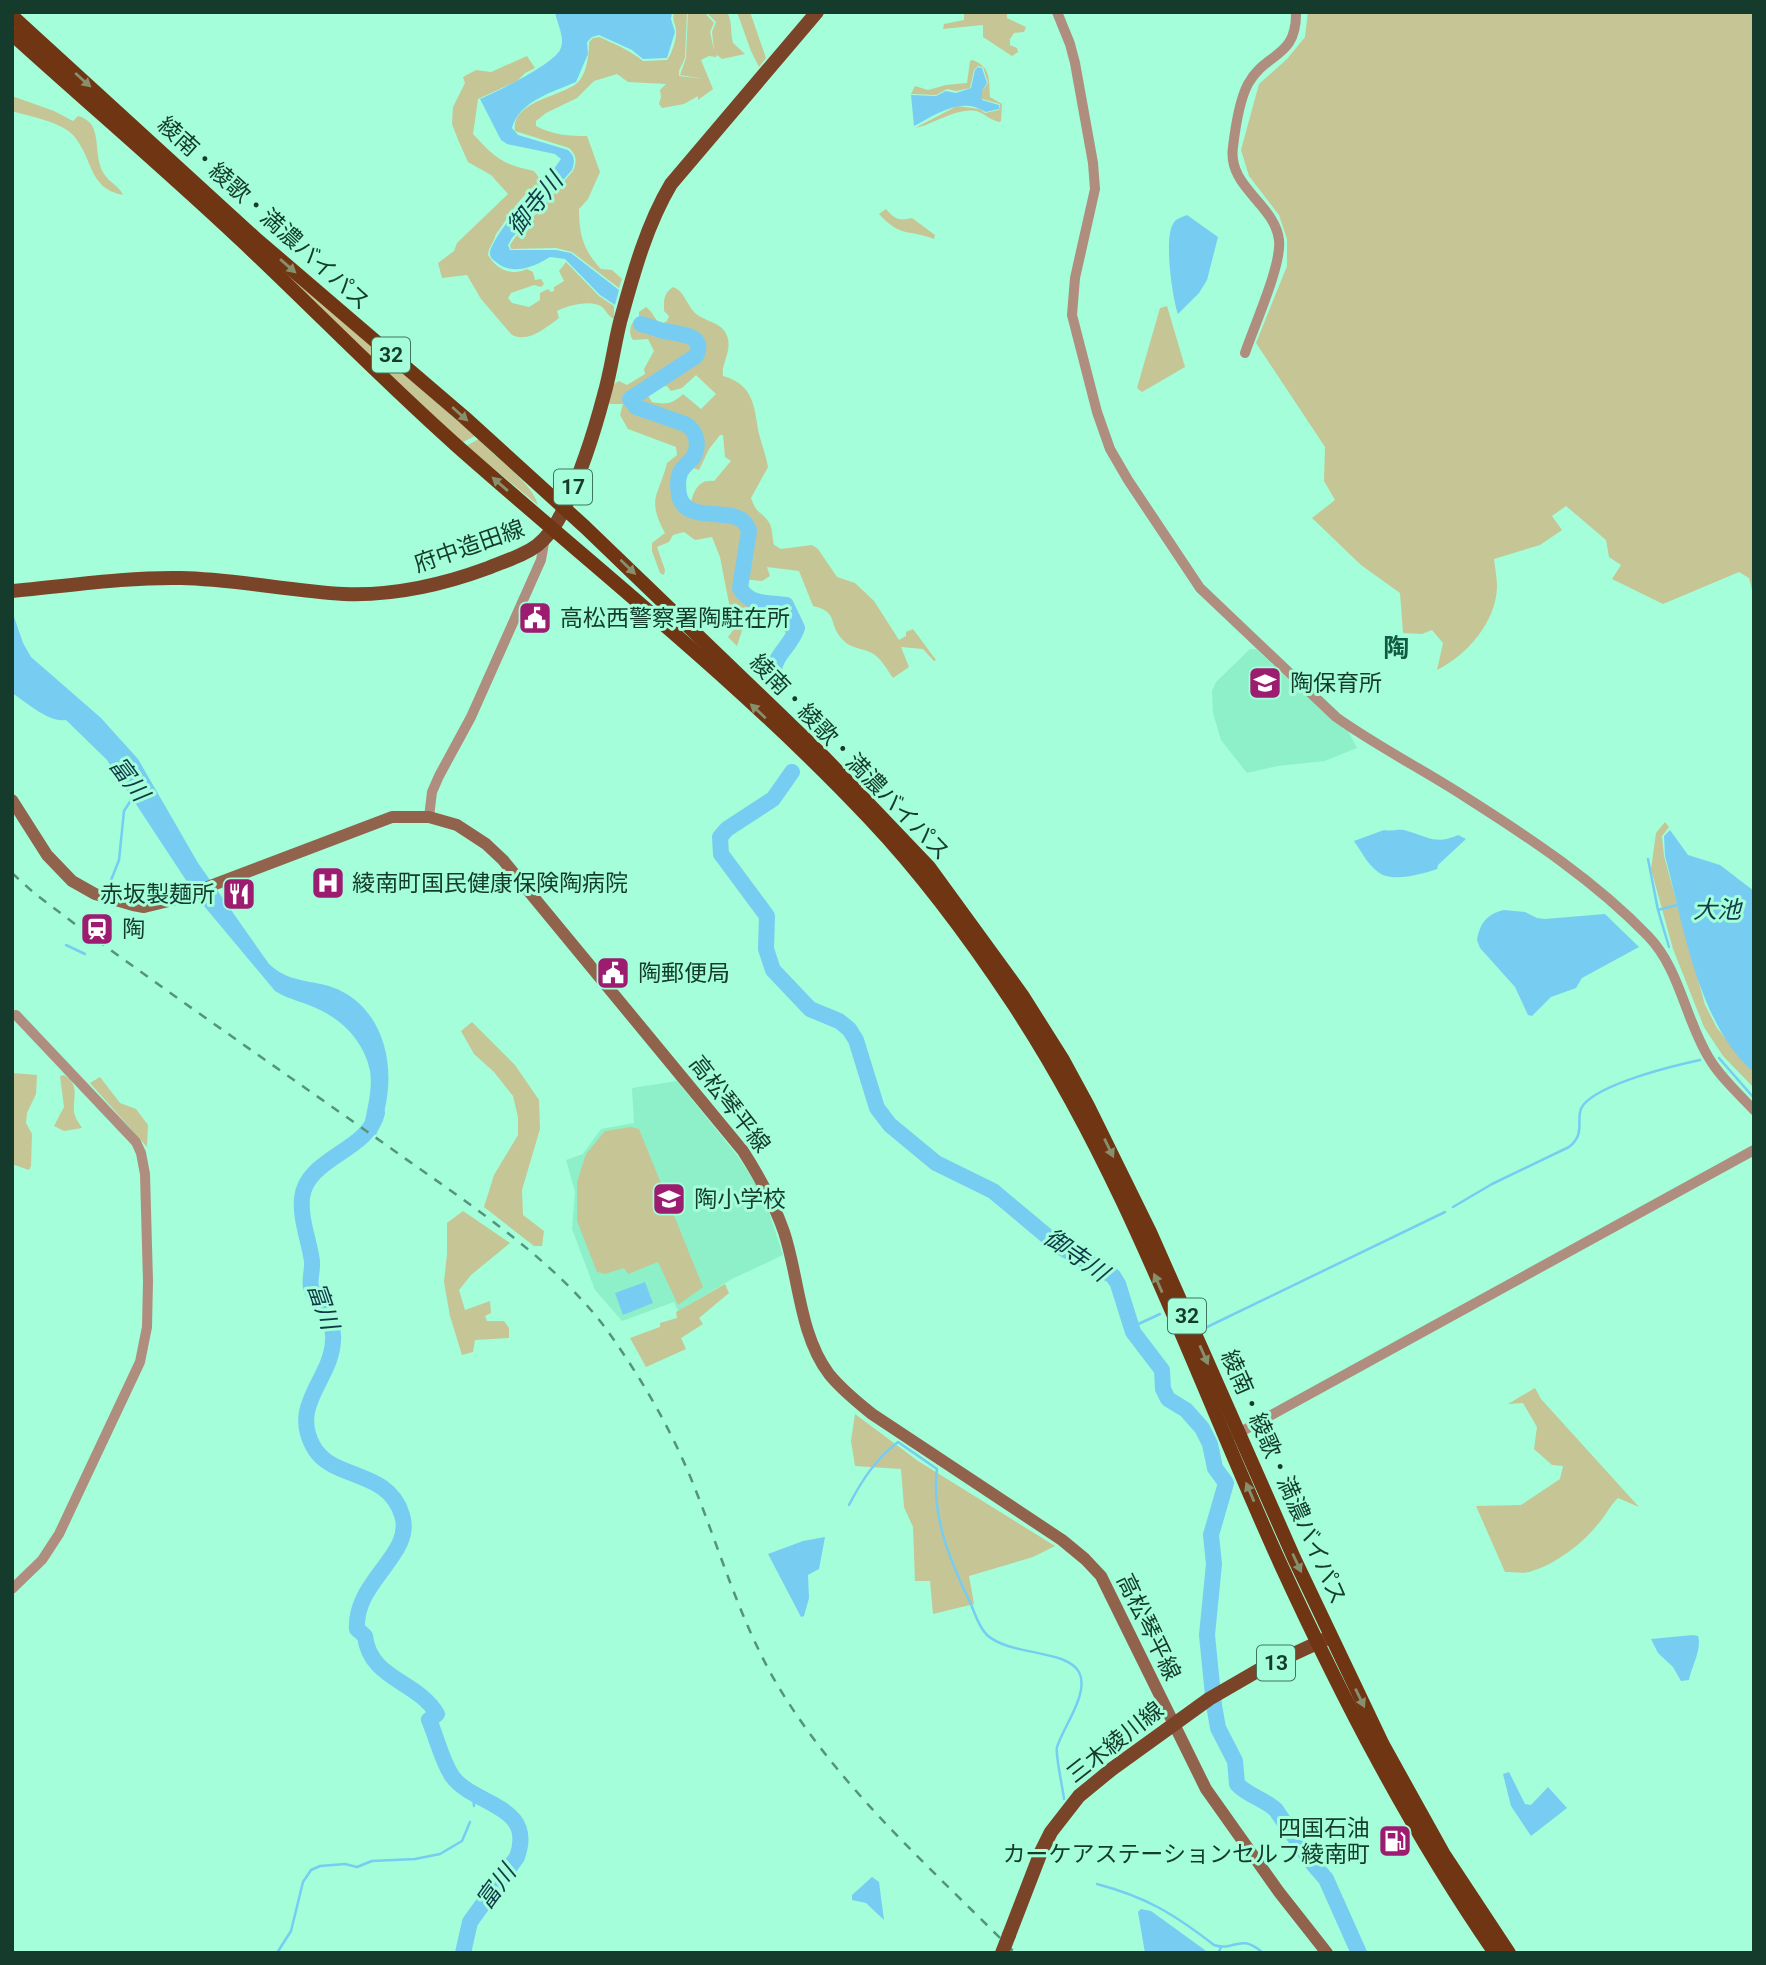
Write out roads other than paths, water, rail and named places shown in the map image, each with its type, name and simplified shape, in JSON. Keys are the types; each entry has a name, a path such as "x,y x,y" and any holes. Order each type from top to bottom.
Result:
{"highway":[{"name":"綾南・綾歌・満濃バイパス","path":"12,16 28,39 388,384 552,529 740,685"},
{"name":"綾南・綾歌・満濃バイパス","path":"12,34 28,39 464,417 625,564 740,685 820,761 920,876 1019,1002 1084,1124 1233,1436 1280,1563 1443,1853 1509,1953"},
{"name":"綾南・綾歌・満濃バイパス","path":"1325,1640 1391,1787 1495,1953"}],"main road":[{"name":"府中造田線","path":"12,591 142,579 183,578 344,594 396,592 432,586 475,573 522,555 544,543 564,509 605,394 620,322 655,212 671,184 817,12"},
{"name":"高松琴平線","path":"12,800 47,855 72,881 118,902 144,907 194,893 375,822 400,816 429,817 457,825 486,844 503,860 743,1151 761,1180 783,1230 809,1331 821,1361 830,1374 852,1398 872,1414 1062,1540 1086,1559 1101,1576 1206,1789 1272,1883 1327,1953"},
{"name":"三木綾川線","path":"1002,1953 1041,1852 1051,1832 1079,1796 1216,1695 1259,1670 1325,1640"}],"street":[{"path":"1057,12 1075,63 1095,179 1094,200 1074,278 1073,323 1102,430 1128,480 1200,588 1336,717 1531,839 1586,881 1646,934 1671,969 1709,1059 1754,1111"},
{"path":"1245,353 1278,261 1279,240 1274,224 1242,185 1232,150 1248,84 1261,68 1289,45 1296,28 1296,12"},
{"path":"429,817 436,784 471,717 540,564 544,543"},
{"path":"12,1589 32,1572 51,1547 133,1378 144,1348 148,1281 145,1174 141,1153 136,1143 16,1015"},
{"path":"1233,1436 1754,1150"}],"water":[{"path":"555,12 672,12 675,32 667,58 643,59 632,50 599,35 592,37 587,42 588,54 576,82 529,104 512,128 518,135 568,150 574,161 572,170 512,238 508,245 510,250 556,250 571,253 619,290 615,305 600,295 565,259 550,257 530,267 509,269 490,255 491,248 511,217 541,187 561,159 555,154 507,144 501,140 480,99 523,78 555,56 562,41"},
{"path":"978,67 982,68 987,83 982,91 982,100 999,105 999,109 986,112 958,106 914,126 911,95 936,96 946,91 956,93 971,88"},
{"path":"1187,215 1218,237 1207,280 1199,293 1178,314 1171,282 1170,231 1177,219"},
{"path":"12,611 31,657 101,718 138,759 198,863 269,964 287,976 343,992 360,1004 372,1019 381,1037 388,1076 387,1097 376,1135 364,1126 371,1078 367,1061 352,1034 329,1015 275,991 199,900 107,760 66,720 45,715 12,693"},
{"path":"1384,830 1404,830 1438,840 1458,835 1466,839 1437,869 1391,877 1374,869 1354,841"},
{"name":"大池","path":"1670,830 1688,855 1720,865 1754,891 1754,1073 1735,1052 1719,1027 1695,972 1665,856 1664,836"},
{"path":"1504,910 1525,912 1545,919 1605,914 1639,947 1582,978 1576,988 1551,997 1532,1016 1528,1015 1515,987 1480,948 1477,940 1485,920"},
{"path":"645,1282 653,1303 623,1315 615,1293"},
{"path":"825,1537 819,1569 808,1575 809,1598 804,1616 801,1617 768,1554 803,1541"},
{"path":"1698,1636 1698,1652 1689,1680 1681,1681 1673,1667 1658,1653 1651,1639"},
{"path":"1509,1772 1525,1804 1531,1805 1548,1787 1567,1808 1531,1836 1511,1806 1503,1774"},
{"path":"872,1877 879,1882 884,1920 866,1903 852,1900 852,1895"},
{"path":"1141,1909 1151,1911 1209,1953 1145,1953 1138,1912"}],"waterway":[{"name":"御寺川","path":"641,324 683,334 698,343 696,356 630,399 636,407 685,424 694,434 696,451 678,479 680,499 686,507 705,514 737,517 749,531 740,588 754,600 786,605 797,628 776,662 772,679"},
{"name":"御寺川","path":"792,772 773,799 727,829 720,837 721,854 767,916 766,949 773,970 810,1009 839,1021 849,1029 856,1040 877,1108 890,1125 936,1163 993,1191 1060,1247 1113,1276 1118,1284 1133,1332 1162,1370 1163,1389 1168,1399 1186,1410 1202,1428 1210,1444 1215,1468 1226,1483 1211,1535 1214,1564 1207,1635 1218,1728 1235,1761 1237,1784 1276,1810 1326,1879 1359,1953"},
{"path":"106,893 119,860 124,811 133,797"},
{"path":"1648,859 1658,910 1669,947"},
{"path":"1658,910 1681,904"},
{"path":"66,945 85,954"},
{"path":"1719,1058 1754,1098"},
{"path":"1453,1207 1492,1184 1569,1147 1578,1136 1581,1109 1593,1096 1639,1076 1700,1060"},
{"name":"富川","path":"377,1113 362,1137 314,1173 306,1184 302,1198 303,1222 312,1261 311,1287 328,1317 333,1337 331,1354 309,1404 307,1431 321,1457 385,1489 395,1500 402,1515 404,1529 400,1543 365,1596 357,1629 365,1636 369,1651 376,1662 418,1694 437,1714 429,1720 452,1776 462,1786 500,1808 518,1826 521,1840 517,1857 470,1922 463,1953"},
{"path":"1203,1329 1445,1212"},
{"path":"1132,1327 1160,1314"},
{"path":"849,1505 870,1471 898,1442 937,1469 937,1503 944,1537 984,1631 997,1642 1062,1659 1079,1672 1081,1690 1057,1747 1064,1799"},
{"path":"473,1795 474,1806"},
{"path":"277,1953 291,1931 303,1882 311,1870 320,1866 345,1864 357,1867 372,1861 415,1859 440,1854 462,1841 470,1822"},
{"path":"1097,1884 1159,1908 1214,1945 1242,1943 1263,1953"},
{"path":"1210,1953 1219,1952 1221,1947"}],"railway":[{"path":"12,873 34,893 115,953 479,1211 533,1254 583,1301 617,1344 664,1421 692,1481 752,1637 778,1686 803,1724 829,1759 888,1826 1015,1953"}],"place":[{"name":"高松西警察署陶駐在所","path":"535,618"},
{"name":"陶保育所","path":"1265,683"},
{"name":"綾南町国民健康保険陶病院","path":"328,883"},
{"name":"赤坂製麺所","path":"239,894"},
{"name":"陶","path":"97,929"},
{"name":"陶郵便局","path":"613,973"},
{"name":"陶小学校","path":"669,1199"},
{"name":"四国石油 カーケアステーションセルフ綾南町","path":"1395,1841"}],"district":[{"name":"陶","path":"1396,648"}]}
